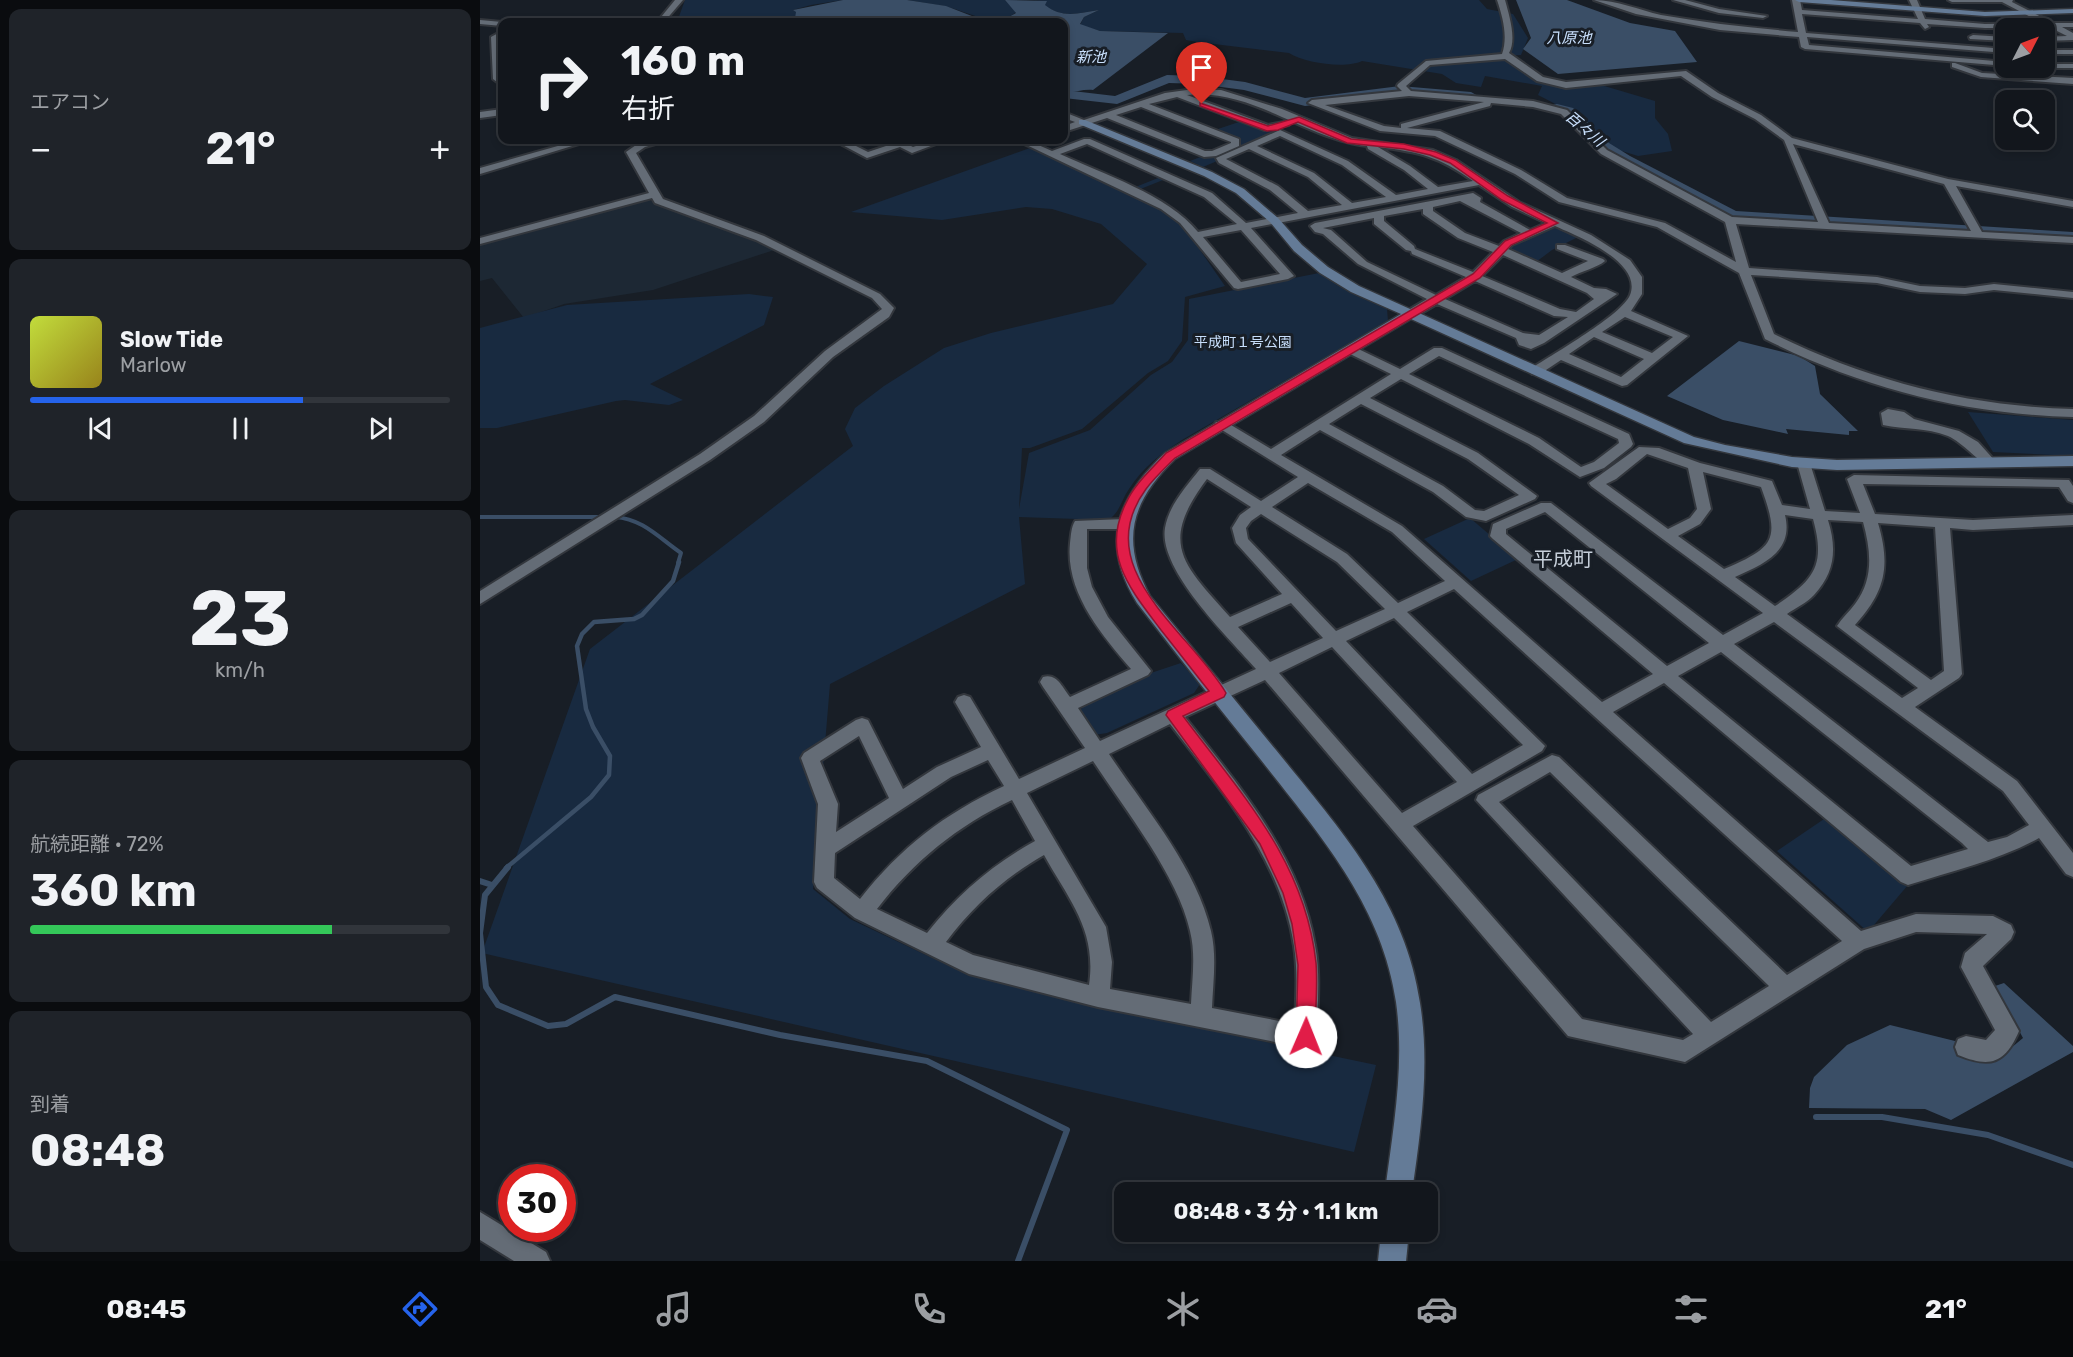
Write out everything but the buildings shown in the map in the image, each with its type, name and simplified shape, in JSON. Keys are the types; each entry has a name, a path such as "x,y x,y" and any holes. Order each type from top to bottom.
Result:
{"street":[{"path":"663,18 679,0"},
{"path":"1501,0 1508,22 1506,28 1510,39 1505,53 1507,56"},
{"path":"1598,0 1642,13 1716,27 1995,50"},
{"path":"1677,0 1724,12 1763,12 1764,31"},
{"path":"1995,63 1805,47 1797,0 1985,14 2073,11"},
{"path":"1913,0 1938,58 1981,75 2073,81"},
{"path":"1952,0 2009,0"},
{"path":"2003,0 2038,18"},
{"path":"1799,12 1995,26"},
{"path":"480,22 498,24"},
{"path":"1801,23 1813,24"},
{"path":"2055,26 2073,25"},
{"path":"2055,27 2073,37"},
{"path":"1915,32 1927,33"},
{"path":"498,35 495,37 498,79"},
{"path":"1959,35 1995,38"},
{"path":"2055,38 2073,37"},
{"path":"2055,52 2073,52"},
{"path":"1409,93 1401,86 1424,65 1507,56 1540,79 1566,85 1683,73 1715,95 1758,117 1789,140 1948,182 2073,204"},
{"path":"2055,66 2073,66"},
{"path":"1068,127 1139,103 1178,94 1202,92 1227,94 1299,119 1340,138 1365,144 1404,147 1433,153 1452,162 1520,207 1615,252 1636,273 1640,285 1636,301 1620,315 1536,371"},
{"path":"2073,240 1730,220 1604,152 1564,112 1533,104 1409,93 1312,103 1358,122 1383,129 1437,133 1518,172 1563,200 1661,225 1744,271 1748,275 1769,336 1828,364 1882,384 1942,399 2035,413 2073,413"},
{"path":"1178,94 1267,128 1276,128 1299,119"},
{"path":"1395,130 1496,101"},
{"path":"1105,114 1204,154 1213,154 1236,144 1236,141 1139,103"},
{"path":"480,115 498,113"},
{"path":"1068,117 1153,150 1226,183 1251,199 1274,220 1298,248 1324,270 1355,289 1689,440 1760,457 1804,463 1856,465 2073,461"},
{"path":"1394,198 1345,163 1280,133 1221,158 1221,161 1265,182 1324,227 1364,264 1436,299 1521,336 1523,342 1531,345 1603,299 1594,295 1592,291 1524,259 1458,236 1422,208"},
{"path":"1789,140 1787,142 1824,224"},
{"path":"1035,144 1052,153 1128,188 1165,207 1184,221 1197,235 1238,286 1288,276 1244,226 1208,195 1087,141 1052,153"},
{"path":"480,171 574,144"},
{"path":"480,598 705,457 759,419 829,354 885,314 888,309 876,296 760,238 659,201 632,152 637,144"},
{"path":"846,144 867,155 892,144"},
{"path":"900,144 912,150 930,144"},
{"path":"1365,144 1407,168 1436,190"},
{"path":"1250,146 1311,175 1350,206"},
{"path":"1152,178 1163,174"},
{"path":"1197,235 1481,182"},
{"path":"1948,182 1978,233"},
{"path":"1128,188 1141,183"},
{"path":"480,241 654,195"},
{"path":"1324,227 1473,196 1477,200 1474,203 1503,221 1529,233"},
{"path":"1373,218 1413,250 1558,313 1560,318 1573,319"},
{"path":"1730,220 1744,271"},
{"path":"1400,1182 1412,1077 1411,1032 1403,974 1386,921 1370,888 1346,851 1135,586 1125,560 1124,524 1131,503 1153,471 1170,456 1476,276 1508,243 1554,223"},
{"path":"1561,247 1585,260 1561,278"},
{"path":"1744,271 1877,280 1920,289 1965,291 1994,287 2011,291 2073,295"},
{"path":"1560,355 1622,381 1682,336 1590,307"},
{"path":"1555,331 1580,342"},
{"path":"1593,333 1653,358"},
{"path":"1270,454 1400,374 1438,351 1624,437 1626,444 1599,465 1580,473 1528,438 1400,374 1350,349"},
{"path":"1319,424 1438,489 1471,514 1486,516 1530,496 1473,456 1360,399"},
{"path":"1909,422 1943,429 1964,438 1989,462"},
{"path":"1221,425 1397,529 1858,942"},
{"path":"1723,576 1764,555 1774,546 1780,532 1767,484 1695,466 1654,451 1644,450 1611,476 1596,483 1900,707 2010,786 2073,868"},
{"path":"1600,711 1775,614 1808,592 1823,568 1827,542 1804,463"},
{"path":"1668,535 1695,521 1704,509 1695,466"},
{"path":"1399,824 1536,746 1342,558 1205,472 1186,495 1173,524 1173,548 1184,574 1266,672 1576,1028 1685,1051 1858,942 1916,923 1993,925 2004,932 1973,960 1972,967 2008,1031 1991,1052 1966,1047"},
{"path":"1309,476 1245,518 1239,528 1239,536 1292,596 1469,783"},
{"path":"1930,688 1845,626 1868,600 1876,580 1877,548 1854,479 2064,483 2073,498"},
{"path":"1985,852 1969,837 1546,506 1498,527 1498,536 1908,876 1985,852 2013,843 2041,828"},
{"path":"1775,509 1821,515 1973,525 2073,520"},
{"path":"1900,707 1953,674 1942,523"},
{"path":"1067,706 1142,671 1093,608 1084,592 1078,568 1076,551 1080,524 1124,524"},
{"path":"862,912 905,860 928,840 968,813 1456,582"},
{"path":"1227,625 1292,596"},
{"path":"1049,682 1169,860 1191,899 1201,932 1204,954 1201,1017"},
{"path":"964,702 1096,927 1102,956 1102,976 1098,997"},
{"path":"900,801 862,725 810,758 828,804 824,882 862,912 969,964 1098,997 1306,1037 1307,965 1303,934 1292,893 1275,856 1257,827 1173,715"},
{"path":"826,849 944,772 992,750"},
{"path":"1709,1035 1485,800 1552,762 1785,987"},
{"path":"931,945 955,912 979,887 1008,866 1048,843"},
{"path":"482,1231 537,1261"},
{"path":"1392,1261 1394,1242"}],"shaded area":[{"path":"646,199 777,249 653,290 564,304 524,318 492,278 480,281 480,243"}],"green space":[{"path":"685,0 843,0 793,10 797,12 798,18 678,18"},
{"path":"907,0 1005,0 1016,12 1004,18 985,18 944,6"},
{"path":"1033,0 1479,0 1487,9 1513,14 1528,38 1521,55 1500,56 1540,82 1554,85 1601,85 1655,101 1655,118 1668,134 1672,151 1638,156 1591,139 1571,112 1538,95 1542,86 1485,76 1481,87 1456,83 1442,74 1362,61 1346,65 1325,64 1305,60 1289,53 1197,42 1186,40 1183,33 1100,31 1080,25 1084,17 1099,10 1064,14 1044,5 1046,1"},
{"path":"1242,121 1266,130 1280,131 1217,157 1217,161 1203,167 1190,161 1203,156 1214,156 1240,145 1240,140 1215,130"},
{"name":"平成町１号公園","path":"1041,144 1133,188 1163,176 1168,178 1138,190 1168,204 1225,286 1185,297 1182,341 1168,361 1148,373 1082,429 1030,448 1022,448 1019,509 1029,453 1090,430 1151,375 1172,362 1188,340 1189,299 1319,273 1387,309 1388,321 1167,450 1134,481 1115,514 1108,520 1019,517 1025,584 830,684 813,889 850,919 962,972 1080,1003 1376,1065 1354,1152 482,953 590,649 853,446 845,429 855,408 884,386 944,348 991,333 1113,304 1147,264 1101,224 1052,209 1026,207 942,220 851,212"},
{"path":"1557,227 1578,237 1552,250 1536,262 1508,249 1526,239"},
{"path":"749,294 773,297 764,325 650,384 683,400 669,405 616,401 497,428 480,428 480,328 567,305"},
{"path":"1968,412 2073,420 2073,456 1993,452"},
{"path":"1470,518 1518,559 1471,581 1424,539"},
{"path":"1181,663 1200,684 1194,693 1107,733 1094,735 1078,713 1086,703 1151,673"},
{"path":"1827,817 1908,885 1868,932 1777,851"}],"water":[{"name":"新池","path":"843,0 907,0 946,6 977,18 795,18 796,12 793,10"},
{"name":"新池","path":"1005,0 1047,1 1045,5 1064,14 1099,10 1084,17 1080,24 1100,31 1168,33 1093,90 1068,92 1068,18 1007,18 1016,13"},
{"name":"八原池","path":"1516,0 1567,0 1630,23 1675,31 1697,62 1558,74 1523,49 1531,38"},
{"path":"1739,341 1799,356 1815,366 1820,394 1858,431 1849,431 1849,435 1786,429 1788,434 1723,420 1667,396"},
{"path":"2004,983 2073,1046 2073,1052 1951,1120 1925,1109 1809,1108 1810,1088 1814,1077 1847,1045 1890,1025 1955,1041 1956,1052 1994,1062 2023,1038 1995,986"}],"waterway":[{"name":"百々川","path":"1068,94 1117,100 1167,79 1199,80 1245,86 1305,102 1400,90 1471,96"},
{"name":"百々川","path":"1557,108 1568,111 1604,146 1625,159 1733,216 2073,237"},
{"path":"480,517 603,517"},
{"path":"615,517 634,521 658,536 681,553 678,563"},
{"path":"506,868 591,797 609,775 610,756 593,727 586,709 577,646 582,634 594,622 634,619 642,615 673,581 679,562"},
{"path":"508,867 485,895 480,933 486,987 498,1005 548,1026 566,1024 615,997 780,1035 927,1061 1067,1130 1018,1261"},
{"path":"480,881 492,885"},
{"path":"1816,1117 1882,1117 1988,1135 2073,1165"}],"district":[{"name":"平成町","path":"1563,559"}],"route":[{"path":"1202,104 1267,128 1276,128 1299,119 1350,141 1433,153 1452,162 1505,198 1554,223 1508,243 1476,276 1170,456 1153,471 1142,486 1131,503 1124,524 1125,560 1135,586 1218,693 1173,715 1266,840 1292,893 1305,943 1306,1037"}]}
